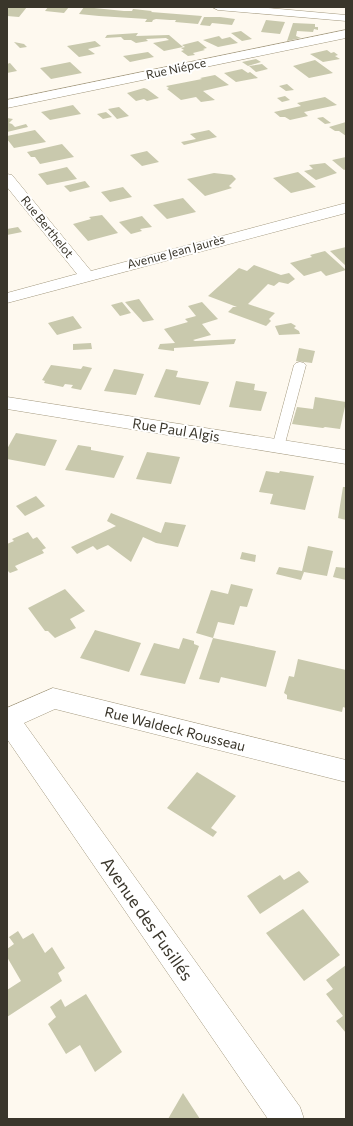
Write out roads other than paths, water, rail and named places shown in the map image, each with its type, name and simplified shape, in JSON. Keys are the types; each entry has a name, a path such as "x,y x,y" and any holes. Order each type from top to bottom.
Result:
{"street":[{"path":"218,7 346,18"},
{"name":"Rue Niépce","path":"7,104 346,34"},
{"name":"Rue Berthelot","path":"7,178 87,276"},
{"name":"Avenue Jean Jaurès","path":"7,298 346,208"},
{"name":"Rue Paul Algis","path":"7,403 346,457"},
{"name":"Rue Waldeck Rousseau","path":"7,720 53,698 346,771"},
{"name":"Avenue des Fusillés","path":"7,720 288,1119"}],"lane":[{"path":"278,447 300,365"}]}
